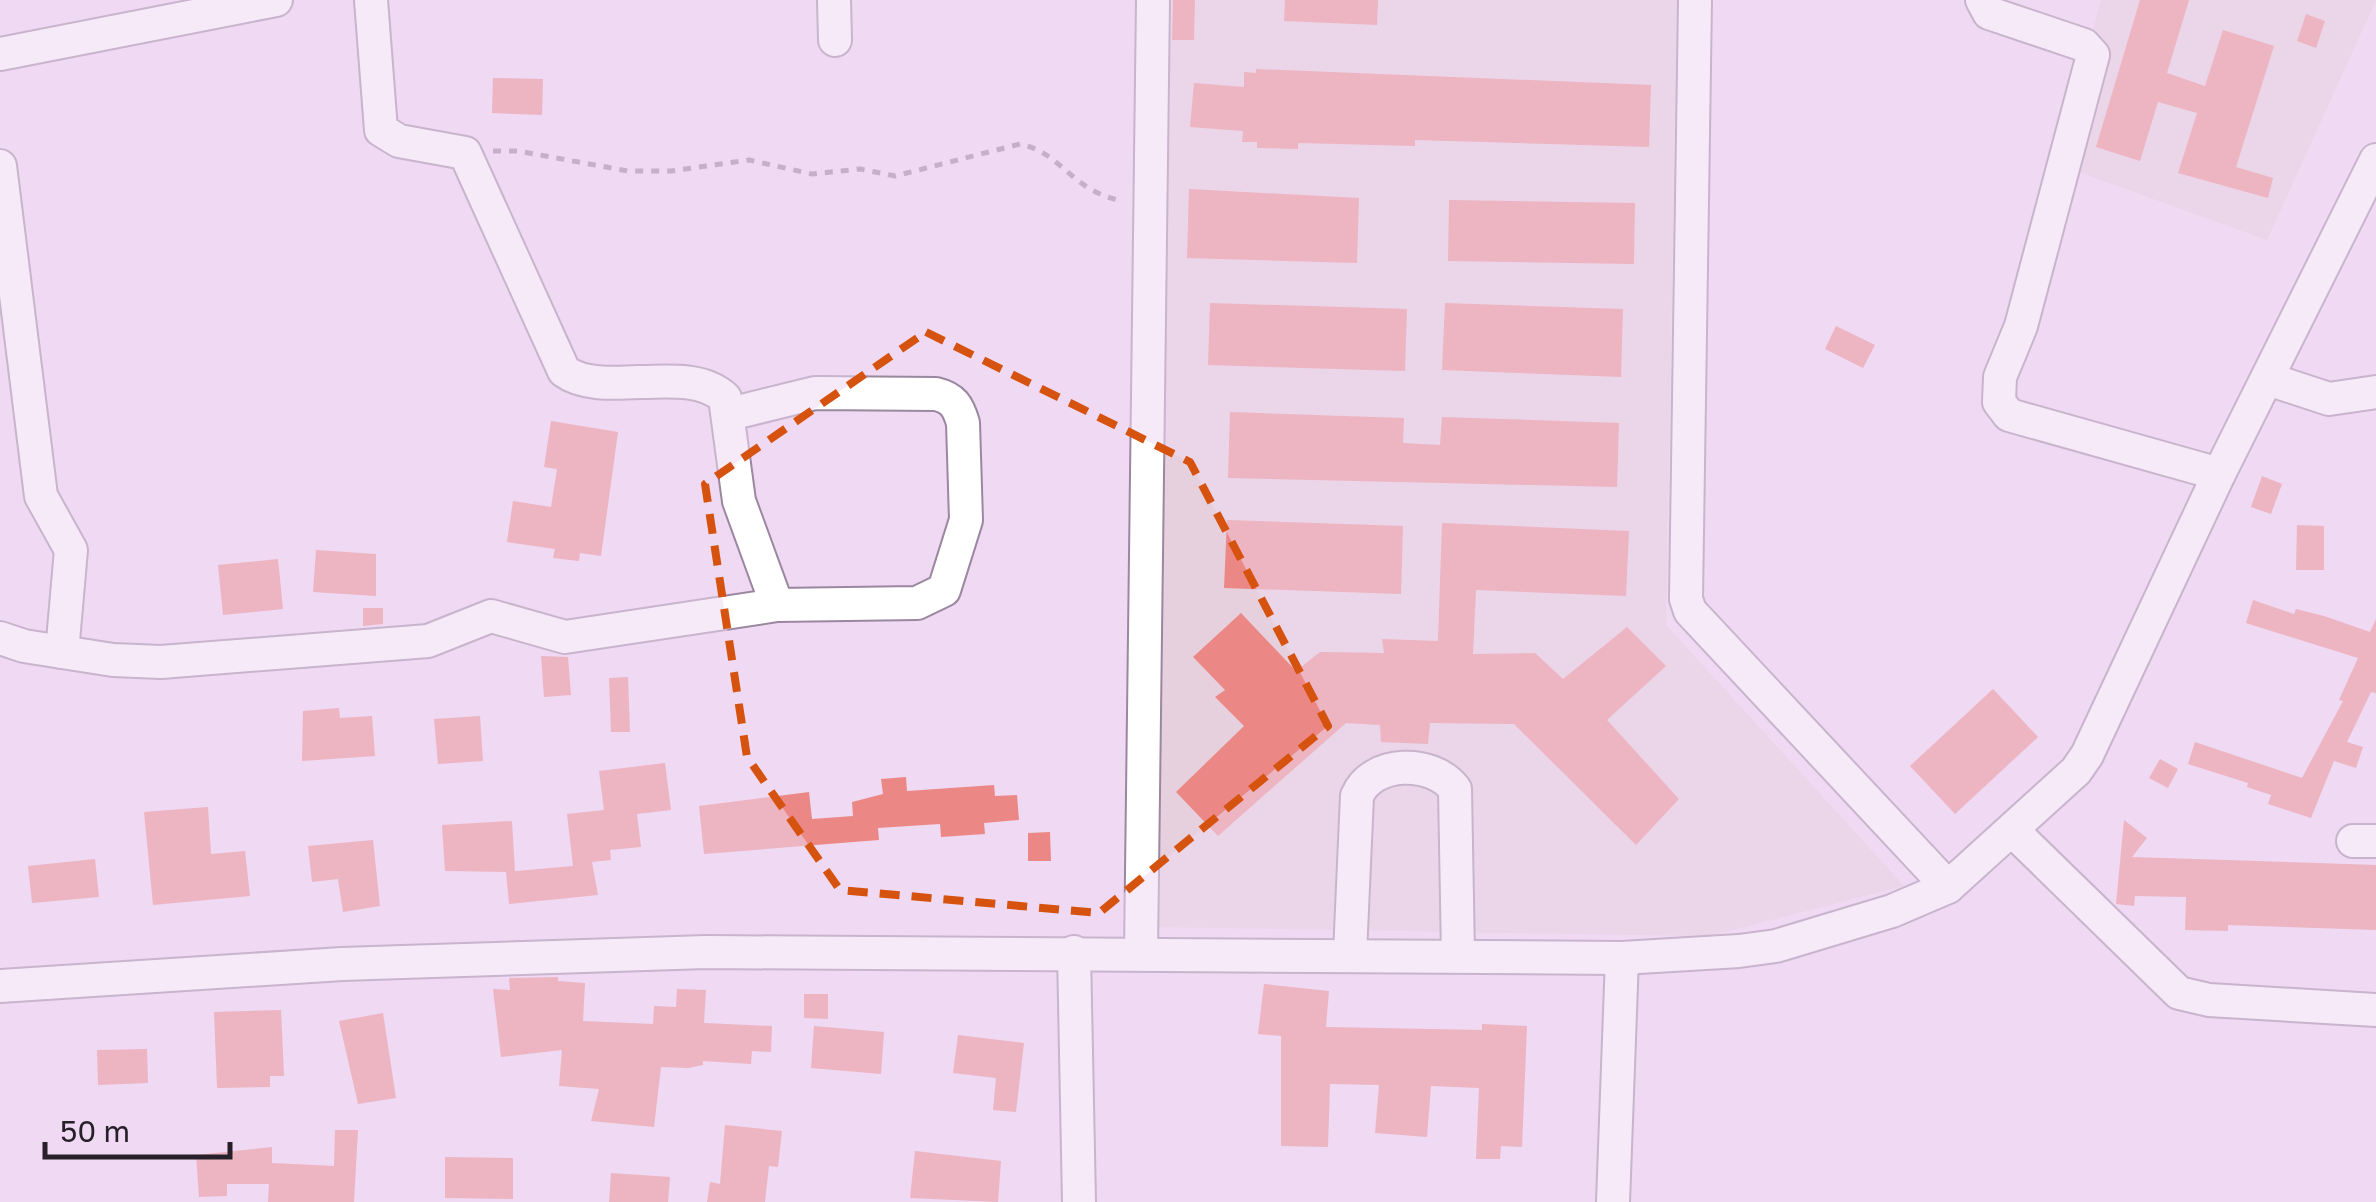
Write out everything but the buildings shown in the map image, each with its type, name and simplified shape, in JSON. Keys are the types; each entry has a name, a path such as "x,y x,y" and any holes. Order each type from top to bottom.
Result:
{"street":[{"path":"0,54 276,0"},
{"path":"371,0 381,130 399,141 465,153 564,371 583,378 702,385 725,398 739,501 776,605"},
{"path":"834,0 835,40"},
{"path":"1141,952 1154,0"},
{"path":"1695,0 1686,600 1690,611 1948,888"},
{"path":"1982,0 1989,13 2084,46 2092,56 2021,326 2000,376 1999,402 2010,415 2219,474"},
{"path":"0,986 342,964 687,952 1622,958 1776,946 1892,912 1948,888 2076,771 2088,755 2219,474 2376,160"},
{"path":"0,166 41,496 71,550 62,652"},
{"path":"2268,379 2330,399 2376,392"},
{"path":"0,638 62,652 161,662 428,641 491,616 565,638 776,605 917,603 944,590 966,520 963,423 959,408 948,397 815,393 730,414"},
{"path":"1350,954 1357,796 1367,778 1383,769 1436,772 1455,788 1458,956"},
{"path":"2012,830 2179,992 2209,1000 2376,1010"},
{"path":"1074,952 1080,1202"},
{"path":"1612,1202 1622,958"}],"path":[{"path":"465,153 518,151 628,171 671,171 749,160 812,174 860,169 896,176 1020,144 1035,147 1087,192 1152,206"}],"highlighted area":[{"path":"926,332 1190,462 1328,726 1099,913 840,890 747,757 705,484"}],"shaded area":[{"path":"1169,0 1677,0 1666,625 1904,886 1708,936 1159,927"},
{"path":"2101,0 2376,0 2267,240 2076,171 2065,135"}]}
